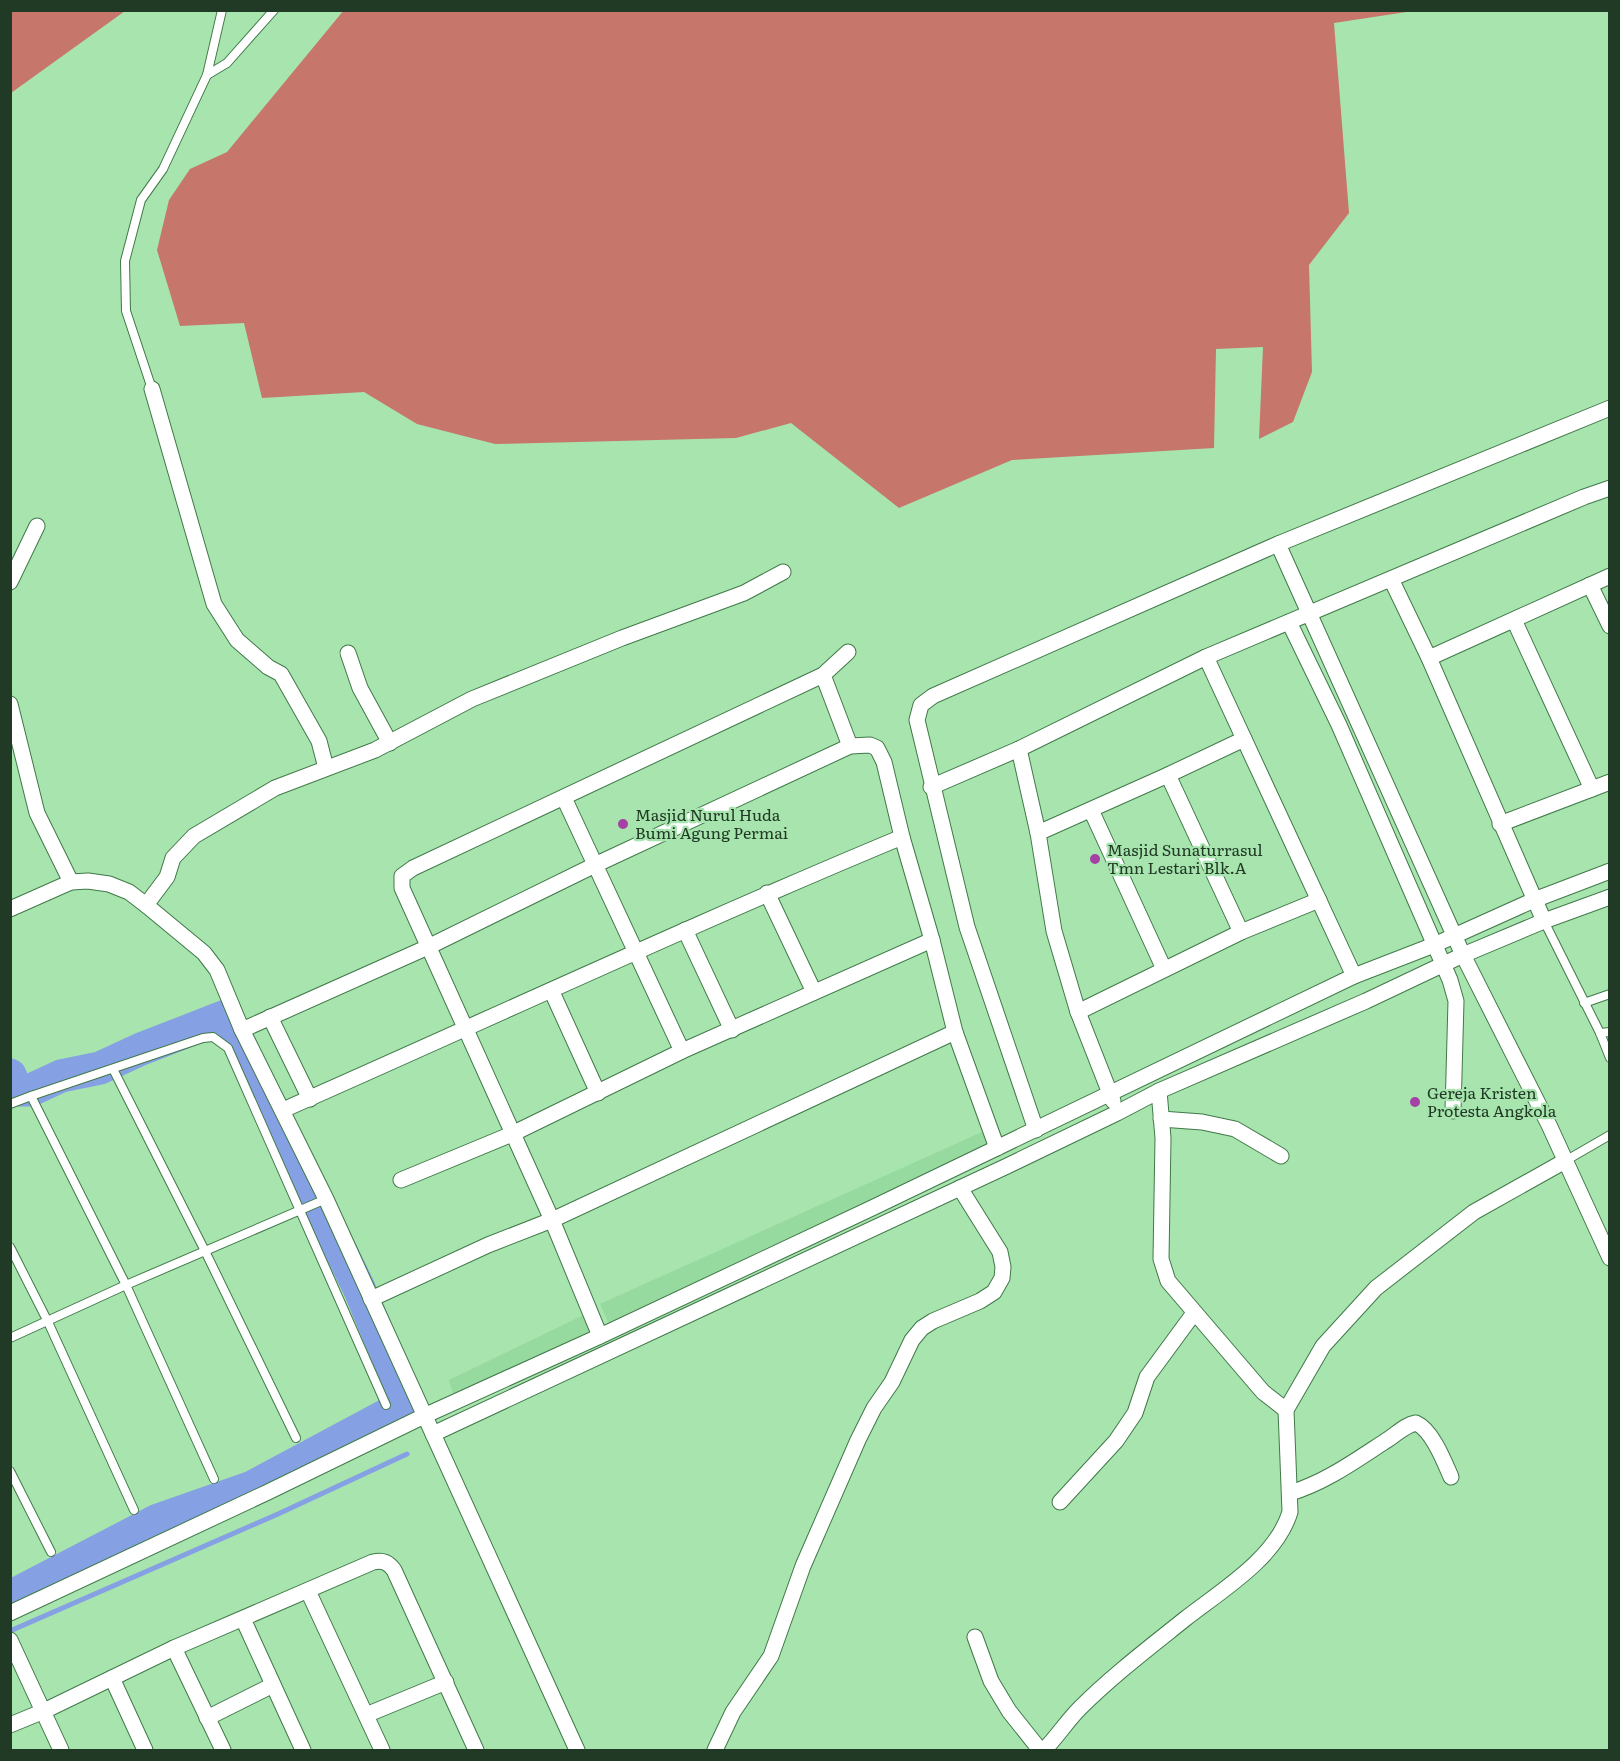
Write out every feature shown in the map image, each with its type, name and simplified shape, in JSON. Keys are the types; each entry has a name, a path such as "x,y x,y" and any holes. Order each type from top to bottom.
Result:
{"street":[{"path":"152,388 214,604 237,640 268,667 281,674 319,741 326,768"},
{"path":"1036,1130 967,927 931,787 917,720 921,705 1278,544 1610,408"},
{"path":"931,787 1019,748 1206,657 1573,501 1610,488"},
{"path":"10,582 37,526"},
{"path":"1278,544 1463,955 1565,1161 1610,1258"},
{"path":"146,905 167,877 173,858 194,836 275,788 390,743 472,699 631,635 744,593 783,572"},
{"path":"1429,658 1610,576"},
{"path":"1391,579 1429,658 1544,921"},
{"path":"1590,585 1610,626"},
{"path":"1514,620 1592,789"},
{"path":"1289,622 1339,725 1450,980 1456,1001 1453,1111"},
{"path":"600,1336 552,1220 467,1028 428,947 401,881 404,873 823,675 848,652"},
{"path":"348,653 360,688 390,743"},
{"path":"1206,657 1354,976"},
{"path":"823,675 850,746"},
{"path":"10,704 38,813 71,882"},
{"path":"1038,833 1244,739"},
{"path":"242,1030 428,947 597,864 850,746 870,745 877,748 884,762 955,1032 998,1148"},
{"path":"1019,748 1038,833 1054,931 1078,1012 1117,1113"},
{"path":"1168,775 1241,932"},
{"path":"1500,824 1610,782"},
{"path":"564,798 597,864 682,1052"},
{"path":"1091,810 1164,969"},
{"path":"283,1110 552,992 767,893 902,837"},
{"path":"10,1613 424,1416 600,1336 1036,1130 1354,976 1434,945 1534,900 1610,871"},
{"path":"10,909 71,882 109,884 129,892 146,905 204,953 217,970 242,1030 283,1110 319,1202 371,1299 577,1750"},
{"path":"767,893 814,992"},
{"path":"433,1434 960,1188 1160,1091 1366,1001 1463,955 1544,921 1610,897"},
{"path":"1078,1012 1241,932 1319,900"},
{"path":"685,930 732,1030"},
{"path":"401,1180 512,1134 682,1052 932,940"},
{"path":"552,992 598,1093"},
{"path":"270,1017 310,1099"},
{"path":"371,1299 488,1245 552,1220 955,1032"},
{"path":"1160,1091 1161,1259 1167,1281 1263,1392 1286,1410"},
{"path":"1161,1119 1202,1122 1235,1129 1281,1156"},
{"path":"975,1637 991,1681 1009,1711 1042,1750 1079,1709 1158,1640 1253,1565 1286,1527 1290,1512 1290,1492 1286,1410 1323,1346 1376,1288 1474,1212 1565,1161"},
{"path":"715,1750 733,1712 771,1656 803,1566 858,1440 874,1408 892,1382 912,1340 922,1328 933,1321 980,1301 994,1292 1002,1278 1000,1252 960,1188"},
{"path":"1060,1502 1116,1441 1135,1413 1147,1377 1194,1313"},
{"path":"1290,1492 1308,1487 1386,1441 1408,1425 1416,1423 1425,1429 1451,1477"},
{"path":"10,1725 44,1712 174,1648 373,1562 385,1562 394,1570 476,1750"},
{"path":"308,1591 382,1750"},
{"path":"243,1619 303,1750"},
{"path":"10,1640 62,1750"},
{"path":"174,1648 223,1750"},
{"path":"112,1678 145,1750"},
{"path":"366,1715 446,1682"},
{"path":"207,1718 273,1685"}],"lane":[{"path":"152,388 126,312 125,261 141,200 163,170 207,75 222,10"},
{"path":"207,75 227,63 274,10"},
{"path":"1544,921 1600,1033 1610,1058"},
{"path":"1584,1003 1610,994"},
{"path":"1600,1033 1610,1032"},
{"path":"10,1104 202,1038 213,1037 228,1048 386,1405"},
{"path":"113,1069 206,1251 296,1438"},
{"path":"31,1095 126,1285 214,1479"},
{"path":"1565,1161 1610,1135"},
{"path":"10,1338 319,1202"},
{"path":"10,1247 48,1322 134,1510"},
{"path":"10,1471 51,1552"}],"shaded area":[{"path":"11,10 125,10 125,11 11,93"},
{"path":"344,10 1413,11 1334,23 1349,213 1309,265 1312,372 1293,422 1259,439 1263,347 1216,349 1214,448 1012,460 899,508 791,423 736,438 495,444 417,424 364,392 262,398 244,323 180,326 157,250 169,200 190,169 227,152"},
{"path":"982,1132 990,1149 610,1326 600,1304"},
{"path":"588,1313 595,1333 455,1399 449,1380"}],"waterway":[{"path":"10,1075 17,1090 31,1090 61,1076 100,1068 141,1049 226,1016 359,1288 407,1404 252,1487 158,1520 10,1597"},
{"path":"10,1631 278,1514 407,1454"}],"place":[{"name":"Masjid Nurul Huda Bumi Agung Permai","path":"623,824"},
{"name":"Masjid Sunaturrasul Tmn Lestari Blk.A","path":"1095,859"},
{"name":"Gereja Kristen Protesta Angkola","path":"1415,1102"}]}
